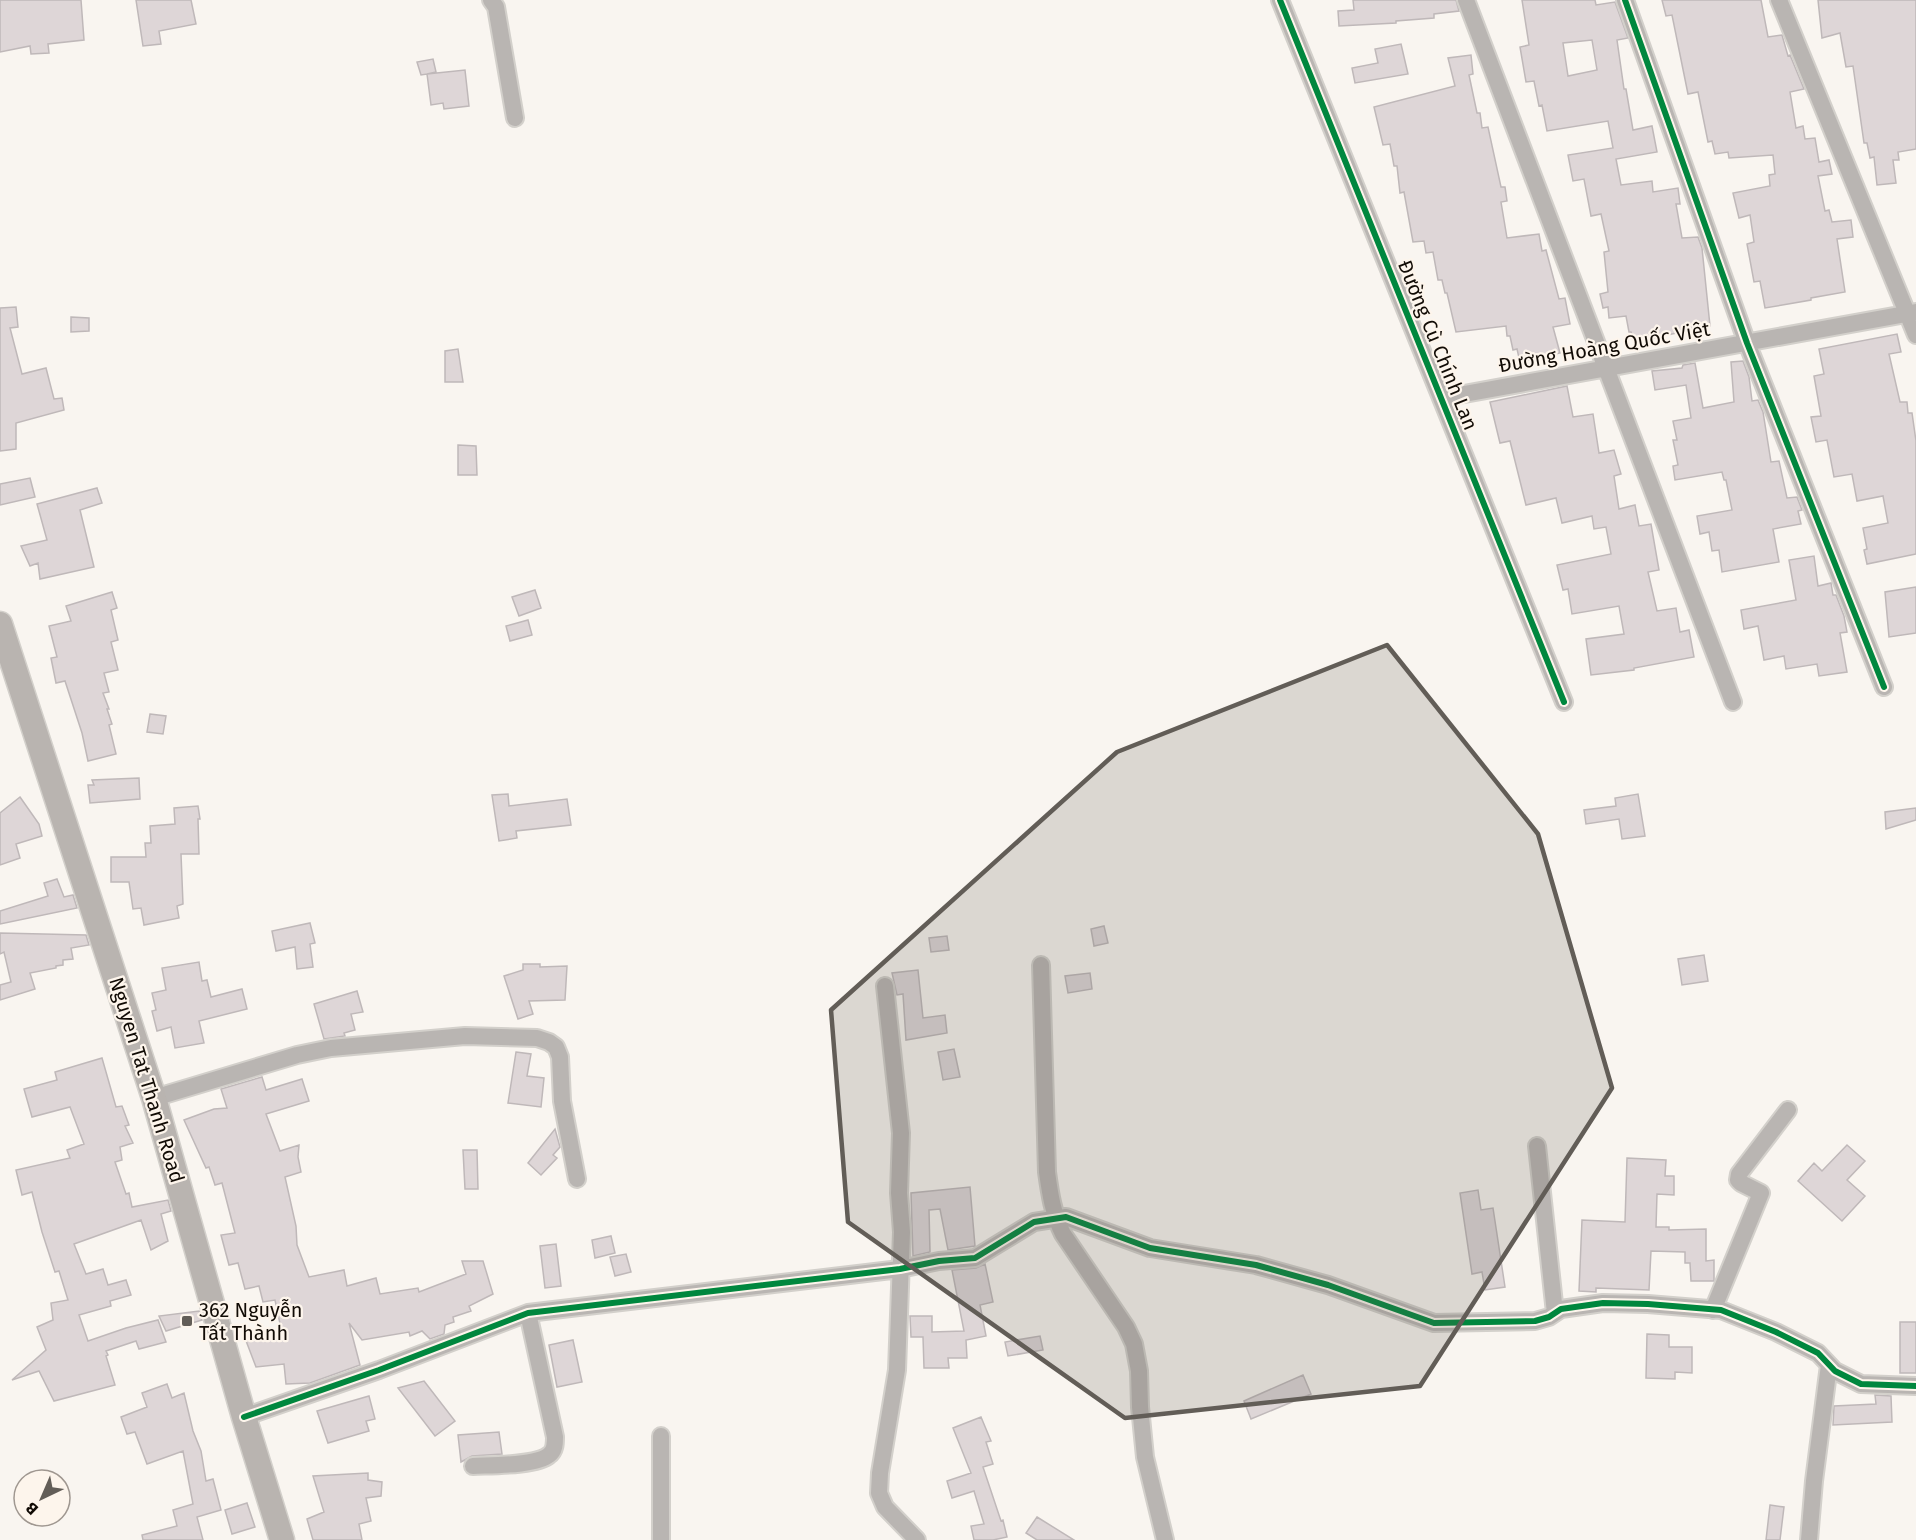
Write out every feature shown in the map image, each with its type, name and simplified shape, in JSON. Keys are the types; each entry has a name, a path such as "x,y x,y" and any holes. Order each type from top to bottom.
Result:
{"main road":[{"name":"Nguyen Tat Thanh Road","path":"0,624 154,1098 244,1417 282,1540"}],"street":[{"path":"491,0 496,8 515,118"},
{"name":"Đường Cù Chính Lan","path":"1280,0 1564,702"},
{"path":"1466,0 1733,702"},
{"path":"1625,0 1747,343 1884,687"},
{"path":"1779,0 1912,313 1916,335"},
{"name":"Đường Hoàng Quốc Việt","path":"1442,398 1912,313"},
{"path":"1041,965 1047,1172 1056,1219 1063,1234 1126,1327 1134,1344 1139,1371 1141,1424 1146,1457 1165,1540"},
{"path":"885,986 901,1133 899,1192 902,1232 897,1370 880,1473 879,1493 885,1507 917,1540"},
{"path":"154,1098 323,1049 465,1036 537,1038 556,1047 560,1057 562,1101 577,1179"},
{"path":"1713,1310 1761,1193 1741,1183 1738,1180 1739,1174 1788,1110"},
{"path":"1537,1146 1555,1312"},
{"path":"244,1417 379,1370 528,1313 975,1258 1034,1222 1066,1217 1150,1248 1266,1268 1328,1285 1434,1323 1535,1321 1561,1309 1603,1303 1721,1310 1776,1332 1818,1353 1835,1371 1861,1384 1916,1386"},
{"path":"473,1466 527,1462 549,1456 553,1451 555,1437 528,1313"},
{"path":"1809,1540 1829,1365"},
{"path":"661,1436 661,1540"}],"highlighted area":[{"path":"1387,645 1538,834 1612,1088 1420,1386 1125,1418 848,1222 831,1010 1117,752"}],"building":[{"path":"0,0 81,0 84,40 48,44 49,53 31,54 30,46 0,52"},
{"path":"136,0 191,0 196,24 159,31 161,44 143,46"},
{"path":"1353,0 1456,0 1459,11 1434,14 1434,18 1396,21 1396,23 1339,26 1338,11 1354,10"},
{"path":"1522,0 1595,0 1596,5 1615,2 1628,38 1617,40 1633,130 1652,126 1657,152 1616,159 1621,185 1652,181 1653,192 1678,188 1680,204 1676,204 1682,238 1698,237 1702,248 1710,326 1634,342 1629,332 1626,316 1609,318 1608,307 1603,308 1600,294 1608,292 1604,252 1609,251 1601,214 1591,216 1584,179 1573,181 1568,155 1613,148 1608,121 1547,131 1534,81 1526,82 1520,47 1529,45","holes":["1592,40 1597,70 1568,76 1563,43"]},
{"path":"1662,0 1761,0 1768,37 1782,35 1788,56 1790,55 1804,89 1790,92 1796,128 1803,126 1805,139 1815,138 1819,162 1829,160 1832,174 1818,176 1825,211 1829,210 1832,222 1851,220 1853,237 1837,239 1845,292 1765,308 1760,281 1754,282 1747,244 1754,242 1750,215 1739,218 1733,193 1770,186 1769,175 1775,174 1773,155 1729,158 1728,152 1715,154 1712,141 1708,142 1698,92 1688,94 1672,15 1666,16"},
{"path":"1818,0 1916,0 1916,149 1898,152 1899,160 1893,160 1896,183 1877,185 1874,157 1870,158 1867,143 1864,143 1853,66 1846,67 1840,33 1822,38"},
{"path":"1401,44 1408,74 1355,83 1352,68 1378,63 1375,49"},
{"path":"1471,55 1473,74 1469,75 1477,113 1480,113 1482,128 1488,127 1501,187 1505,187 1507,201 1501,202 1507,238 1539,234 1542,251 1546,250 1559,299 1565,298 1570,324 1553,327 1560,353 1520,362 1517,349 1513,350 1510,336 1507,336 1506,326 1456,332 1447,293 1445,293 1442,280 1438,280 1433,252 1426,253 1424,241 1413,242 1404,192 1400,193 1397,166 1394,166 1390,144 1383,145 1374,107 1455,86 1448,58"},
{"path":"433,59 436,72 421,75 417,62"},
{"path":"465,70 469,106 444,109 443,103 431,105 427,74"},
{"path":"16,307 18,327 10,328 22,374 46,368 54,399 62,398 64,410 16,423 16,449 0,451 0,308"},
{"path":"71,317 89,318 89,331 71,332"},
{"path":"1897,334 1901,352 1889,354 1900,402 1907,402 1908,413 1912,413 1916,441 1916,554 1867,564 1863,528 1888,523 1883,496 1857,501 1852,474 1834,477 1827,440 1816,442 1811,417 1821,416 1814,376 1824,374 1819,349"},
{"path":"458,349 463,382 445,382 445,351"},
{"path":"1743,361 1749,377 1752,401 1758,400 1763,412 1771,462 1779,461 1787,498 1797,497 1802,510 1798,511 1801,524 1773,529 1779,562 1722,572 1719,550 1712,551 1709,532 1700,534 1697,516 1732,510 1726,480 1722,472 1675,480 1673,466 1678,465 1673,440 1677,440 1673,421 1691,418 1686,385 1655,390 1652,371 1682,368 1683,365 1695,363 1703,408 1734,402 1731,362"},
{"path":"1567,386 1573,417 1593,414 1599,453 1614,450 1621,474 1614,476 1619,509 1635,505 1639,526 1651,524 1659,570 1648,572 1657,611 1676,608 1680,632 1689,630 1694,657 1634,668 1634,670 1591,675 1586,639 1624,634 1619,606 1572,614 1568,589 1563,590 1557,565 1611,554 1606,527 1594,529 1592,516 1562,523 1556,498 1526,505 1510,441 1500,443 1490,402"},
{"path":"458,445 476,446 477,475 458,475"},
{"path":"30,478 35,497 0,505 0,484"},
{"path":"97,488 102,503 80,510 94,567 40,579 38,563 30,566 21,546 47,540 37,504"},
{"path":"1814,556 1818,586 1831,583 1833,595 1836,595 1844,616 1847,632 1840,633 1847,672 1819,676 1817,664 1786,669 1784,656 1764,660 1758,626 1744,629 1741,610 1796,600 1789,560"},
{"path":"1916,587 1916,633 1889,637 1885,592"},
{"path":"535,590 541,608 519,616 512,597"},
{"path":"112,592 117,608 111,610 118,640 111,642 118,670 104,673 109,692 103,693 109,709 107,709 112,724 109,725 116,754 88,761 82,733 65,681 56,683 51,658 57,657 49,626 71,621 66,606"},
{"path":"528,620 532,635 510,641 506,626"},
{"path":"150,714 166,716 163,734 147,732"},
{"path":"139,778 140,799 90,803 88,785 94,785 92,780"},
{"path":"508,794 509,806 567,799 571,825 516,831 517,838 499,841 492,795"},
{"path":"1638,794 1645,836 1622,839 1619,819 1586,824 1584,810 1616,806 1615,798"},
{"path":"20,797 39,824 42,836 16,844 20,858 0,865 0,813"},
{"path":"198,806 199,854 181,854 183,904 177,906 179,918 144,925 141,908 133,909 129,882 111,882 111,857 146,857 145,843 151,843 150,826 175,824 174,808"},
{"path":"1916,808 1916,820 1886,829 1885,812"},
{"path":"57,879 64,897 73,895 77,908 0,924 0,911 48,896 44,883"},
{"path":"310,923 315,943 310,944 313,967 297,969 295,947 276,951 272,931"},
{"path":"1104,926 1108,943 1094,946 1091,929"},
{"path":"0,933 86,935 89,945 71,948 73,959 63,960 63,965 30,973 35,989 0,1000 0,985 11,982 4,952 0,954"},
{"path":"947,936 949,950 931,952 929,938"},
{"path":"1704,955 1708,981 1682,985 1678,959"},
{"path":"199,962 202,981 207,980 211,997 242,989 247,1009 199,1021 204,1043 175,1048 171,1027 157,1031 152,1011 156,1010 152,993 166,990 162,968"},
{"path":"523,964 540,964 540,967 567,966 565,1000 529,1001 533,1014 518,1019 504,976 523,970"},
{"path":"918,970 923,1018 945,1015 947,1033 906,1040 903,994 897,995 892,973"},
{"path":"1090,973 1092,989 1068,993 1065,976"},
{"path":"357,991 363,1012 351,1014 355,1030 344,1033 345,1036 324,1039 314,1004"},
{"path":"954,1049 960,1077 943,1080 938,1052"},
{"path":"516,1052 531,1054 527,1076 544,1078 541,1107 508,1103"},
{"path":"102,1058 116,1107 122,1106 129,1125 125,1126 133,1143 120,1147 122,1160 115,1162 126,1194 129,1193 132,1207 168,1200 171,1211 161,1214 168,1241 151,1250 141,1220 74,1244 86,1274 103,1269 108,1285 126,1280 131,1295 110,1301 111,1306 79,1315 88,1341 158,1320 166,1342 139,1349 136,1341 106,1351 115,1385 54,1401 39,1371 12,1380 46,1350 37,1327 53,1320 51,1303 68,1300 59,1271 55,1272 32,1192 22,1195 16,1170 70,1158 67,1150 84,1144 70,1107 32,1117 24,1089 57,1080 55,1072"},
{"path":"262,1077 266,1090 302,1079 309,1101 266,1114 280,1151 299,1145 298,1157 301,1172 285,1177 296,1226 297,1245 309,1277 344,1270 347,1286 376,1278 380,1294 418,1288 419,1292 466,1274 462,1261 483,1261 493,1294 469,1306 471,1311 453,1317 454,1322 445,1325 444,1334 430,1339 422,1331 410,1336 409,1332 362,1340 349,1323 360,1365 310,1383 286,1384 284,1364 256,1367 245,1338 282,1333 275,1300 263,1302 259,1286 245,1289 238,1263 229,1265 221,1235 235,1233 222,1183 215,1185 209,1167 206,1168 184,1120 214,1109 227,1108 221,1089"},
{"path":"555,1129 560,1147 553,1155 557,1158 541,1175 528,1163"},
{"path":"1847,1145 1865,1161 1847,1180 1865,1196 1842,1221 1798,1181 1814,1163 1822,1171"},
{"path":"463,1150 477,1150 478,1189 465,1189"},
{"path":"1627,1158 1666,1160 1665,1176 1674,1176 1674,1195 1657,1194 1656,1227 1669,1227 1669,1230 1706,1229 1706,1261 1714,1260 1714,1281 1691,1281 1690,1263 1685,1263 1685,1252 1651,1251 1649,1290 1596,1288 1596,1292 1579,1291 1582,1220 1625,1222"},
{"path":"970,1187 975,1246 948,1250 940,1209 929,1210 930,1252 913,1256 911,1193"},
{"path":"1478,1190 1481,1210 1493,1208 1505,1287 1485,1290 1482,1272 1472,1274 1460,1193"},
{"path":"611,1236 615,1253 595,1258 592,1240"},
{"path":"556,1244 561,1286 545,1288 540,1246"},
{"path":"626,1254 631,1272 615,1276 610,1257"},
{"path":"985,1264 993,1302 980,1305 986,1336 966,1340 967,1358 948,1358 949,1368 924,1368 923,1337 911,1337 910,1316 932,1316 932,1332 964,1331 952,1270 976,1268"},
{"path":"199,1311 202,1320 166,1331 159,1316"},
{"path":"1900,1322 1916,1322 1916,1373 1900,1373"},
{"path":"1647,1334 1669,1335 1669,1347 1692,1347 1692,1373 1675,1372 1675,1379 1646,1378"},
{"path":"1040,1336 1043,1350 1008,1356 1005,1342"},
{"path":"573,1340 582,1382 557,1387 549,1345"},
{"path":"1303,1375 1311,1394 1251,1419 1244,1401"},
{"path":"424,1381 455,1421 435,1436 398,1388"},
{"path":"167,1384 172,1398 184,1393 193,1431 201,1451 206,1481 213,1479 221,1510 197,1517 203,1540 143,1540 142,1535 177,1526 173,1510 193,1504 183,1451 147,1464 135,1432 127,1434 121,1417 147,1407 142,1393"},
{"path":"1875,1395 1891,1396 1892,1422 1833,1425 1834,1406 1876,1404"},
{"path":"369,1396 375,1419 366,1421 369,1431 328,1443 317,1411"},
{"path":"981,1417 991,1441 986,1442 993,1464 983,1467 1007,1537 993,1540 974,1540 971,1526 984,1524 974,1491 952,1498 947,1481 971,1473 953,1428"},
{"path":"499,1432 502,1454 472,1456 461,1462 458,1435"},
{"path":"368,1473 368,1480 382,1482 381,1496 366,1498 371,1521 359,1524 362,1540 313,1540 307,1519 324,1512 313,1476"},
{"path":"247,1503 255,1527 232,1534 225,1510"},
{"path":"1770,1505 1784,1507 1780,1540 1766,1540"},
{"path":"1037,1517 1074,1540 1037,1540 1026,1533"}],"cycle path":[{"path":"1280,0 1564,702"},
{"path":"1625,0 1747,343 1884,687"},
{"path":"244,1417 379,1370 528,1313 975,1258 1034,1222 1066,1217 1150,1248 1256,1265 1328,1285 1434,1323 1535,1321 1549,1317 1561,1309 1603,1303 1721,1310 1776,1332 1818,1353 1835,1371 1861,1384 1916,1386"}],"place":[{"name":"362 Nguyễn Tất Thành","path":"187,1321"}]}
